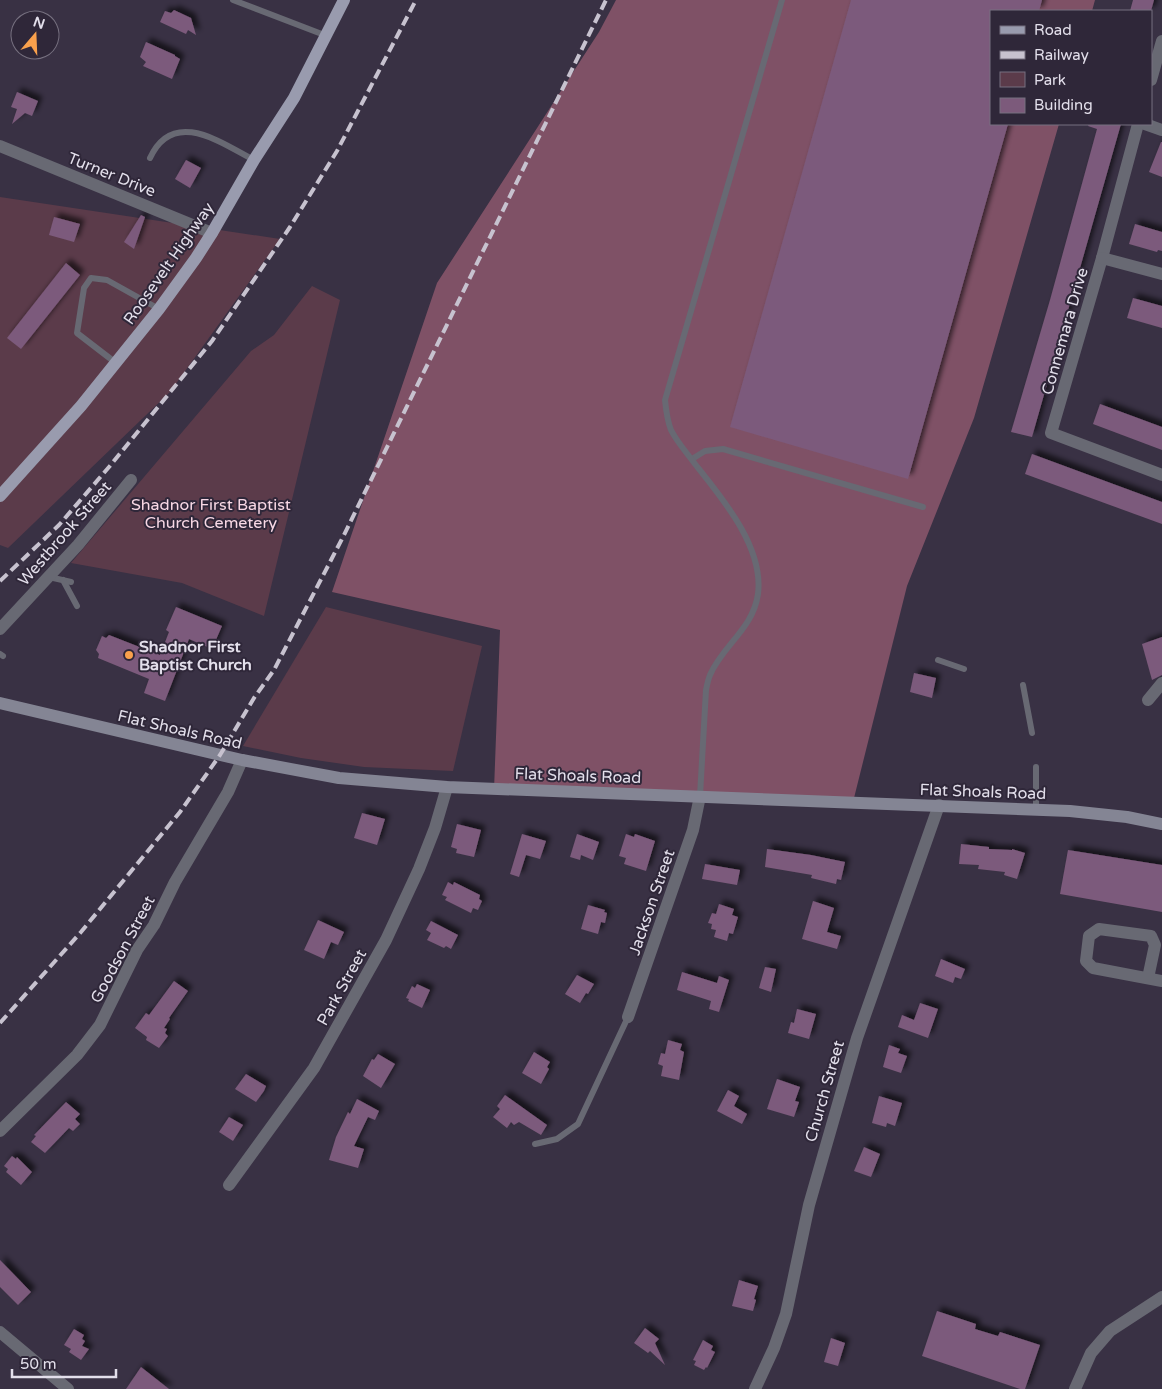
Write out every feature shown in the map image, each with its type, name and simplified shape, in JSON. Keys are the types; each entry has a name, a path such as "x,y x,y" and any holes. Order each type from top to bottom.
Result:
{"main road":[{"name":"Roosevelt Highway","path":"0,496 82,406 159,309 212,233 254,160 294,98 344,0"}],"street":[{"path":"1152,76 1162,41"},
{"name":"Connemara Drive","path":"1138,125 1102,258 1051,433 1162,475"},
{"path":"1148,125 1162,130"},
{"name":"Turner Drive","path":"0,146 212,233"},
{"path":"1102,258 1162,274"},
{"name":"Westbrook Street","path":"0,628 78,545 131,480"},
{"path":"1148,700 1162,684"},
{"name":"Flat Shoals Road","path":"0,703 242,760 339,778 446,787 1070,811 1117,816 1162,824"},
{"name":"Goodson Street","path":"0,1131 77,1055 100,1025 138,950 154,926 175,882 228,792 242,760"},
{"name":"Park Street","path":"229,1185 314,1068 386,940 420,869 435,828 446,787"},
{"name":"Jackson Street","path":"628,1017 693,830 700,796"},
{"name":"Church Street","path":"755,1389 774,1348 786,1314 809,1205 857,1038 939,806"},
{"path":"1148,978 1155,945 1151,936 1099,929 1089,936 1086,962 1093,968 1162,981"},
{"path":"1075,1389 1091,1353 1110,1331 1162,1297"},
{"path":"0,1332 68,1389"}],"lane":[{"path":"233,0 327,36"},
{"path":"700,796 706,690 710,675 717,663 753,615 758,594 758,575 746,536 734,516 680,445 671,430 666,416 665,400 782,0"},
{"path":"150,158 155,145 167,134 180,131 211,138 254,160"},
{"path":"116,363 77,333 84,288 91,278 107,280 159,309"},
{"path":"692,459 705,452 723,449 923,507"},
{"path":"48,576 71,582"},
{"path":"63,580 77,606"},
{"path":"938,660 964,668"},
{"path":"1023,685 1032,733"},
{"path":"1036,768 1036,810"},
{"path":"535,1144 557,1139 578,1124 628,1017"}],"green space":[{"path":"0,197 280,239 170,392 8,548 0,545"},
{"name":"Shadnor First Baptist Church Cemetery","path":"312,286 340,300 264,616 182,583 71,563 251,351 274,335"},
{"path":"326,607 482,646 453,771 364,767 301,758 243,746"}],"shaded area":[{"path":"616,0 1095,0 1092,10 990,10 990,125 1059,125 974,418 907,586 854,798 494,790 500,630 332,592 437,283 599,32"}],"building":[{"path":"851,0 1042,0 1039,10 990,10 990,125 1008,125 908,479 730,427"},
{"path":"1133,0 1154,0 1151,10 1130,10"},
{"path":"174,10 191,18 196,35 188,30 186,34 160,22 165,11 171,13"},
{"path":"146,42 180,59 172,79 143,66 146,62 140,57"},
{"path":"17,92 38,101 32,116 25,113 12,124 17,109 11,107"},
{"path":"1121,125 1032,437 1011,432 1097,129 1088,126"},
{"path":"1162,142 1162,177 1149,172"},
{"path":"186,160 201,168 190,188 175,179"},
{"path":"141,215 145,217 134,249 124,242"},
{"path":"54,217 80,224 74,242 49,235"},
{"path":"1135,224 1162,232 1162,251 1158,250 1157,252 1129,244"},
{"path":"66,263 80,275 21,349 7,338"},
{"path":"1133,298 1162,306 1162,328 1127,318"},
{"path":"1100,404 1162,427 1162,450 1093,424"},
{"path":"1032,454 1162,502 1162,524 1025,474"},
{"name":"Shadnor First Baptist Church","path":"176,607 222,626 212,649 189,639 165,701 144,693 149,679 98,658 99,654 96,650 102,636 106,638 109,635 160,655 169,632 166,630"},
{"path":"1162,637 1162,675 1152,680 1142,644"},
{"path":"914,673 936,678 932,698 910,692"},
{"path":"362,813 385,819 377,845 354,838"},
{"path":"457,824 481,830 474,857 456,853 457,849 451,847"},
{"path":"522,834 546,841 540,859 526,855 519,877 510,874"},
{"path":"577,834 599,842 593,860 581,855 580,860 570,857"},
{"path":"626,834 634,837 635,834 655,841 646,871 624,864 626,858 619,856"},
{"path":"961,844 989,847 989,849 1012,849 1025,853 1017,879 1004,875 1005,872 978,869 979,865 959,864"},
{"path":"767,849 845,862 841,880 837,879 836,884 811,878 812,875 765,867"},
{"path":"1068,850 1162,865 1162,912 1060,894"},
{"path":"705,864 740,870 737,885 702,879"},
{"path":"448,882 453,885 454,882 480,895 479,899 482,901 478,910 473,908 471,913 445,900 447,897 442,895"},
{"path":"813,901 834,908 827,932 841,936 837,949 802,939"},
{"path":"719,904 734,909 732,915 738,917 733,934 729,933 727,941 714,937 716,930 711,929 712,924 708,923 712,913 716,914"},
{"path":"588,905 605,910 604,912 607,913 605,923 601,922 598,934 581,929"},
{"path":"318,920 344,932 338,945 331,942 324,959 304,950"},
{"path":"431,921 458,935 451,949 446,946 444,948 427,940 431,933 426,930"},
{"path":"941,959 965,969 961,979 955,977 953,983 935,976"},
{"path":"765,967 776,969 771,992 759,988"},
{"path":"682,972 717,983 719,976 729,980 719,1012 709,1009 711,1001 677,990"},
{"path":"577,975 594,984 580,1003 565,994"},
{"path":"174,981 188,991 169,1018 164,1028 167,1029 165,1033 168,1036 159,1048 146,1040 147,1037 135,1028 146,1013 149,1015"},
{"path":"417,984 430,990 422,1008 406,998 412,986 415,988"},
{"path":"920,1003 938,1009 928,1038 898,1027 902,1015 914,1020"},
{"path":"797,1009 816,1014 809,1039 788,1033 791,1022 794,1023"},
{"path":"668,1040 682,1044 680,1050 684,1052 679,1080 661,1076 663,1066 658,1064 661,1053 665,1054"},
{"path":"889,1045 900,1049 898,1053 907,1056 901,1073 883,1067"},
{"path":"534,1052 550,1062 547,1067 549,1069 541,1084 522,1073"},
{"path":"378,1054 395,1064 381,1088 363,1076 372,1059 374,1060"},
{"path":"246,1074 266,1086 256,1102 235,1089"},
{"path":"777,1079 800,1087 795,1101 799,1102 794,1117 767,1109"},
{"path":"728,1090 739,1096 734,1106 747,1114 742,1124 717,1111"},
{"path":"505,1095 547,1125 541,1135 519,1122 514,1125 511,1122 507,1128 493,1117 500,1109 497,1106"},
{"path":"879,1096 902,1103 895,1126 887,1123 886,1127 872,1123"},
{"path":"357,1099 379,1111 375,1120 368,1117 354,1146 364,1149 358,1168 329,1160 336,1137 348,1112 350,1114"},
{"path":"66,1102 80,1114 75,1119 80,1124 73,1131 69,1128 45,1153 31,1142 36,1136 34,1135"},
{"path":"229,1117 243,1125 233,1141 219,1132"},
{"path":"864,1147 880,1154 871,1177 854,1171"},
{"path":"12,1156 16,1159 17,1157 32,1172 21,1185 6,1172 8,1169 4,1166"},
{"path":"0,1260 31,1292 18,1305 0,1287"},
{"path":"739,1280 758,1286 753,1311 732,1306"},
{"path":"937,1311 976,1324 975,1329 998,1336 1000,1332 1040,1345 1025,1389 1020,1389 922,1356"},
{"path":"645,1328 659,1339 655,1343 665,1365 650,1351 648,1353 634,1343"},
{"path":"74,1329 84,1335 82,1339 85,1341 82,1346 89,1349 81,1360 69,1352 71,1349 64,1345"},
{"path":"831,1338 845,1343 838,1366 824,1362"},
{"path":"703,1340 713,1346 711,1350 715,1352 707,1368 704,1370 694,1365 696,1361 693,1360"},
{"path":"141,1367 169,1389 126,1389"}],"railway":[{"path":"0,581 59,525 212,341 290,227 337,151 416,0"},
{"path":"0,1023 81,932 180,812 220,755 254,698 274,670 344,535 606,0"}],"place":[{"name":"Shadnor First Baptist Church","path":"129,655"}]}
